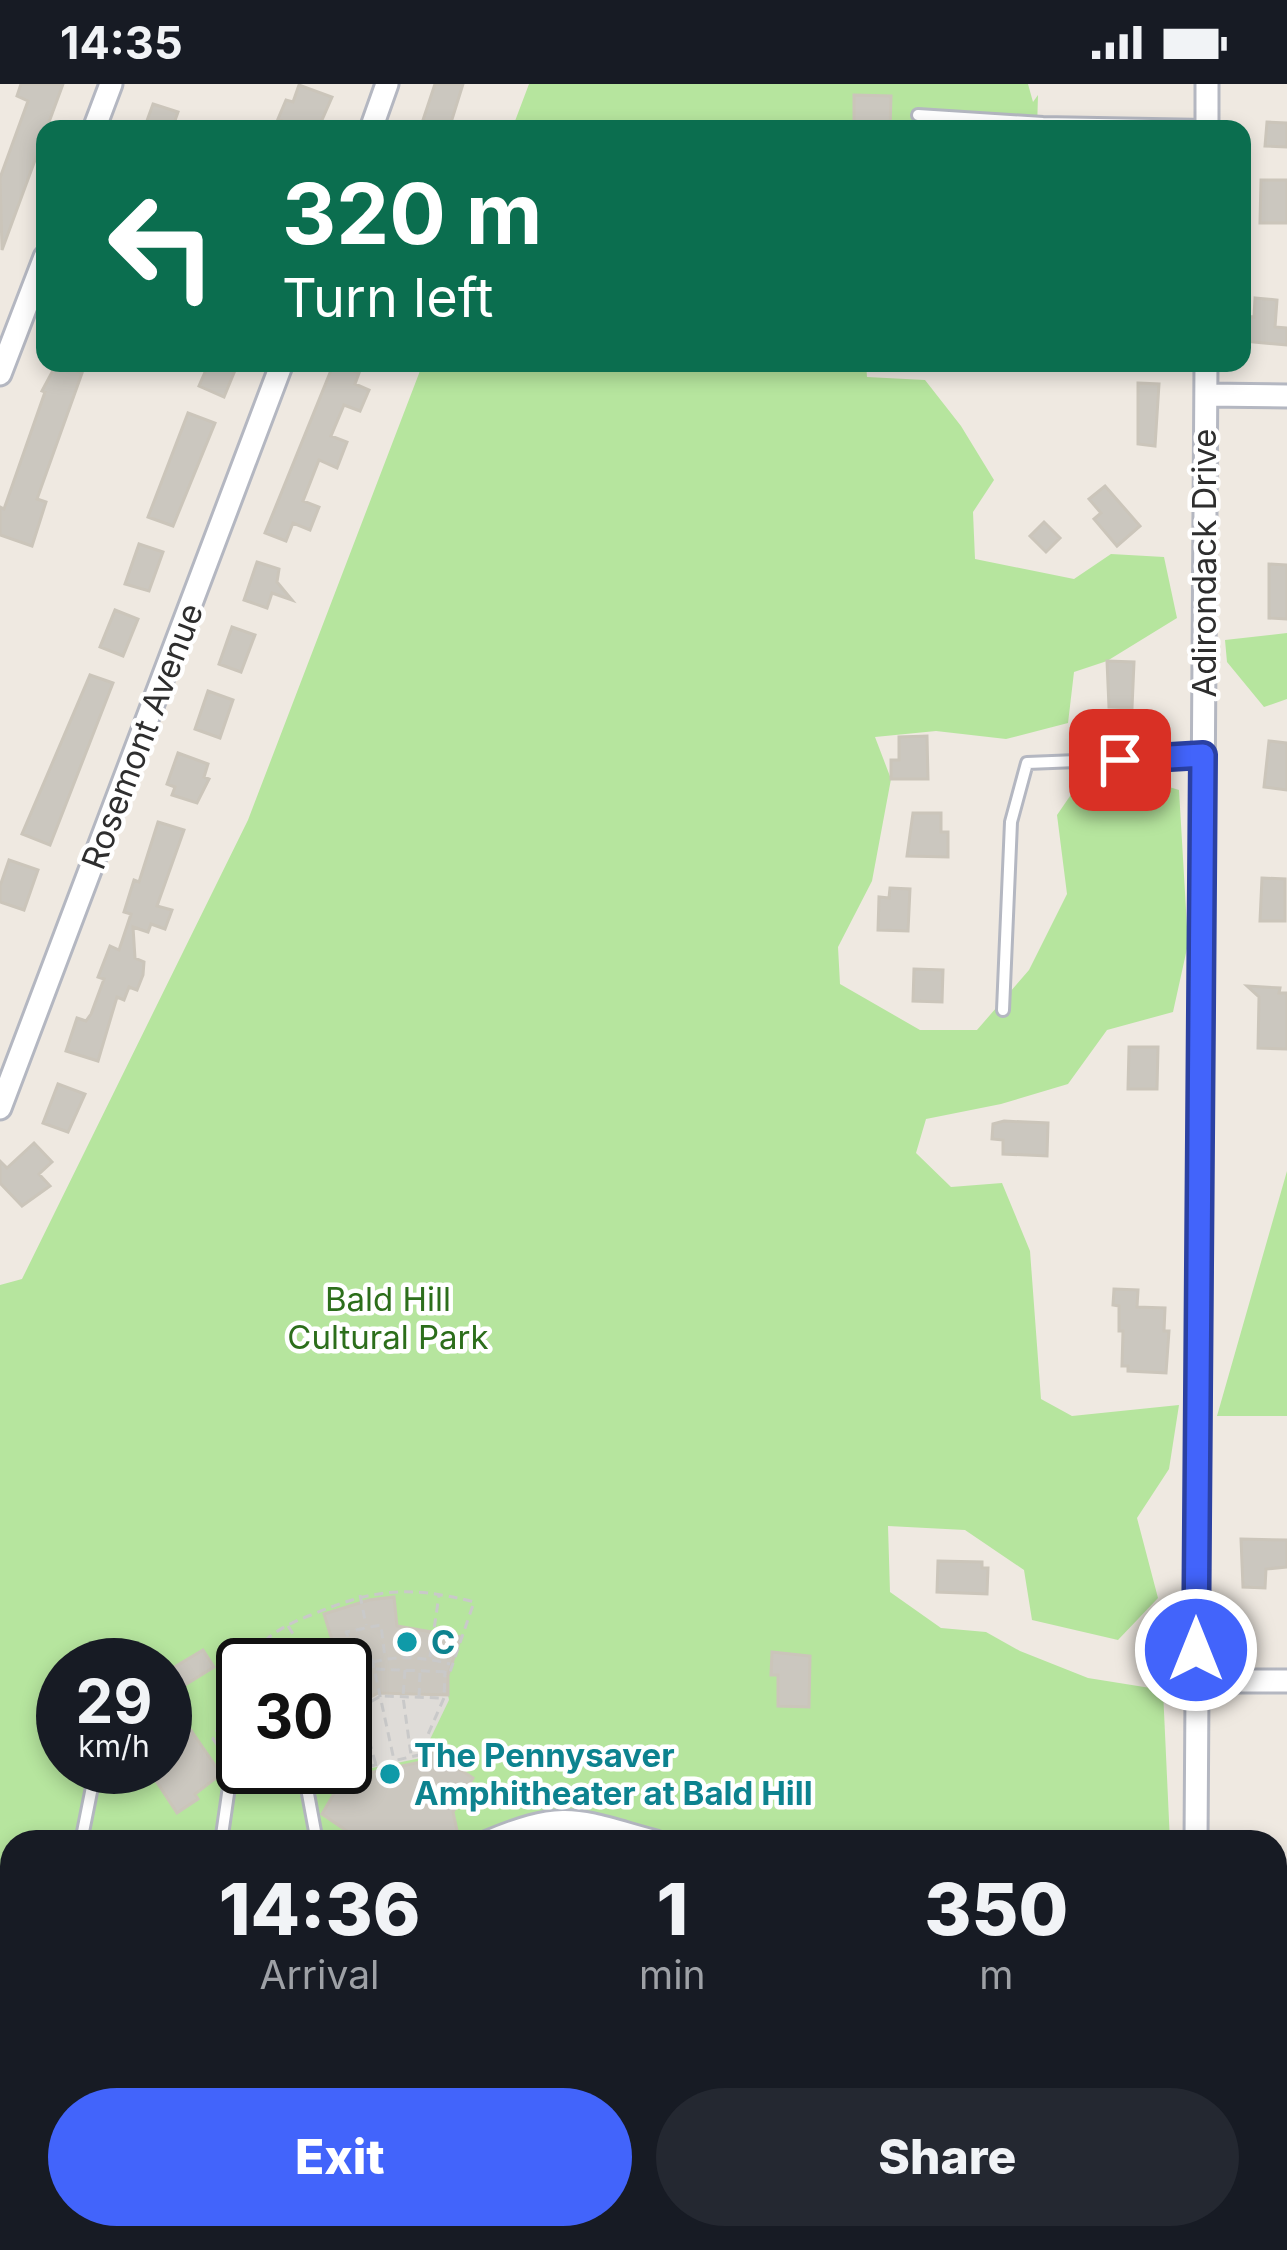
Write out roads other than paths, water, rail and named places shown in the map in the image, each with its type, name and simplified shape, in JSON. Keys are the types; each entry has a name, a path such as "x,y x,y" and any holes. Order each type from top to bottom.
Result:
{"street":[{"path":"97,120 111,84"},
{"path":"374,120 388,84"},
{"path":"1207,120 1208,84"},
{"path":"0,374 36,280"},
{"name":"Rosemont Avenue","path":"0,1108 279,372"},
{"name":"Adirondack Drive","path":"1196,1830 1206,372"},
{"path":"1205,394 1287,396"},
{"path":"1196,1681 1287,1681"},
{"path":"517,1830 537,1822 572,1819 612,1830"}],"lane":[{"path":"918,116 980,120"},
{"path":"1003,1010 1011,822 1028,763 1203,755"},
{"path":"83,1830 91,1794"},
{"path":"223,1830 228,1794"},
{"path":"308,1794 314,1830"}],"place":[{"name":"C","path":"407,1642"},
{"name":"The Pennysaver Amphitheater at Bald Hill","path":"390,1774"}],"park label":[{"name":"Bald Hill Cultural Park","path":"388,1318"}]}
